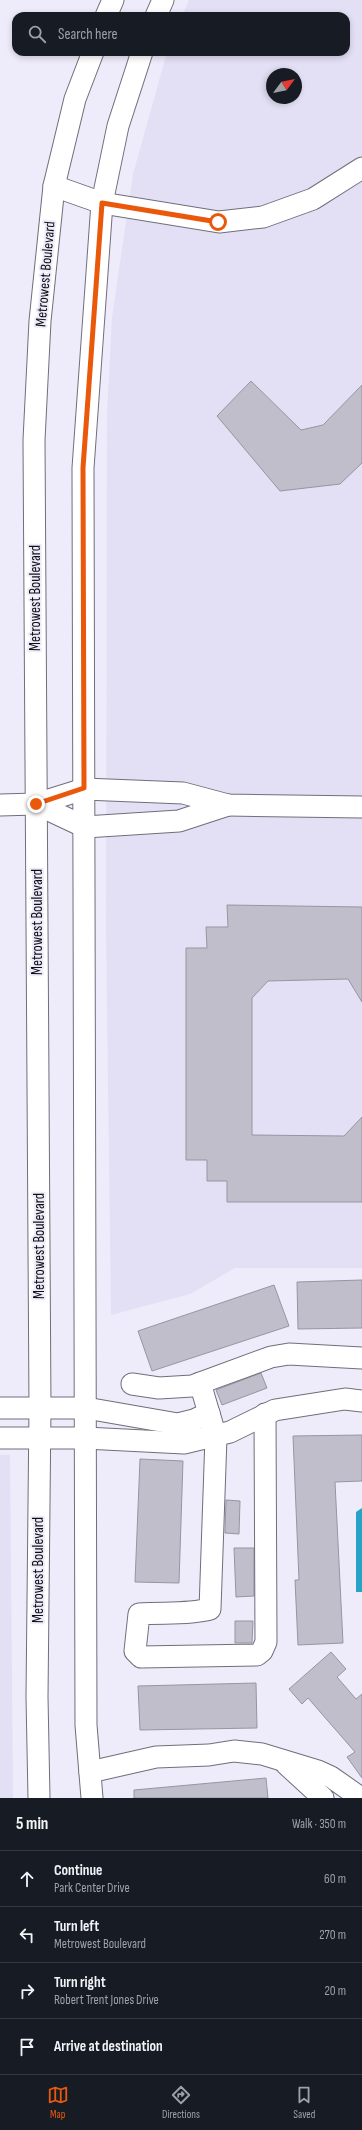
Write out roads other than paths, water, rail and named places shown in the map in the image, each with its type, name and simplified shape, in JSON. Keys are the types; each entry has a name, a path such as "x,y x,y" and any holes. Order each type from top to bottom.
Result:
{"street":[{"path":"108,12 113,0"},
{"path":"158,12 163,0"},
{"name":"Metrowest Boulevard","path":"39,1798 37,1689 40,1408 34,440 40,321 54,186 75,99 91,56"},
{"path":"92,1798 86,1725 83,468 102,203 118,126 141,56"},
{"path":"54,186 102,203 218,222 263,217 313,199 362,168"},
{"path":"0,805 36,804 84,788 183,793 228,805 362,806"},
{"path":"36,804 85,827 179,821 228,805"},
{"path":"132,1384 167,1388 187,1387 200,1384 271,1357 289,1354 362,1358"},
{"path":"200,1384 216,1437 210,1609 197,1612 139,1614 135,1651 141,1658 257,1655 262,1651 266,1642 265,1414"},
{"path":"0,1438 85,1438 184,1443 216,1437 275,1410 337,1400 362,1400"},
{"path":"0,1408 86,1408 178,1424 194,1420 209,1413"},
{"path":"90,1772 156,1757 209,1755 234,1751 262,1754 318,1771 331,1777 361,1798"},
{"path":"281,1760 286,1779 302,1798"},
{"path":"281,1760 323,1798"}],"water":[{"path":"362,1508 362,1592 356,1592 356,1512"}]}
